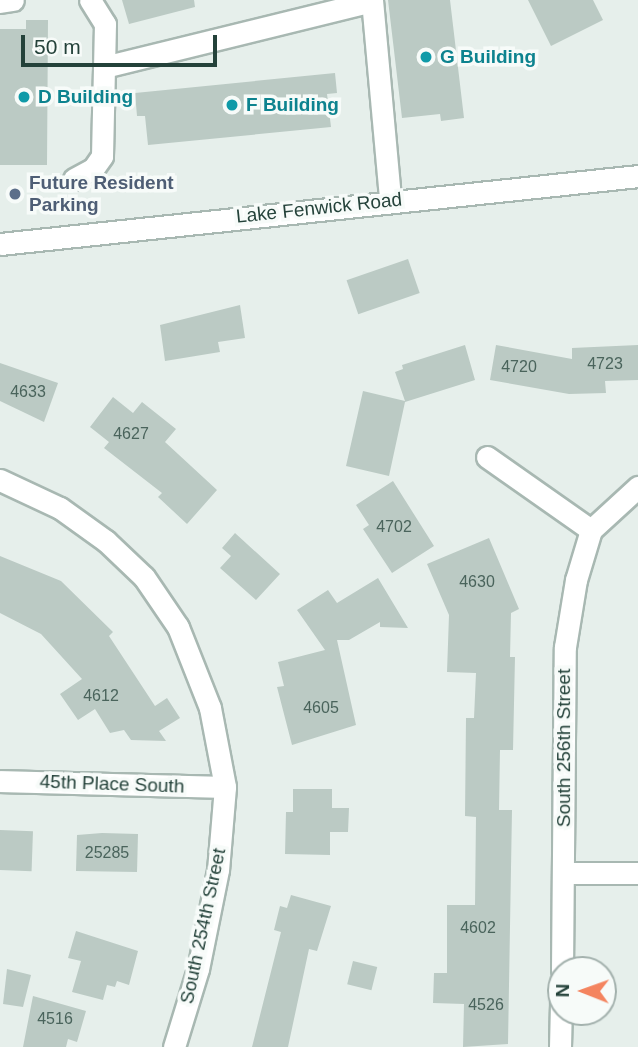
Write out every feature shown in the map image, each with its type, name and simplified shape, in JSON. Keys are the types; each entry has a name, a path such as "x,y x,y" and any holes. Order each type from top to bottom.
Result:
{"street":[{"path":"0,2 13,0"},
{"path":"74,180 93,169 102,156 104,20 90,0"},
{"path":"104,67 372,1 390,199"},
{"name":"Lake Fenwick Road","path":"0,244 390,199 638,176"},
{"path":"487,457 591,530 638,487"},
{"name":"South 254th Street","path":"0,480 60,508 106,541 144,577 178,627 210,708 225,787 218,870 198,969 174,1047"},
{"name":"South 256th Street","path":"562,956 565,647 576,580 591,530"},
{"name":"45th Place South","path":"0,781 225,787"},
{"path":"564,873 638,873"},
{"path":"560,1026 560,1047"}],"building":[{"path":"122,0 194,0 195,7 129,24"},
{"name":"G Building","path":"388,0 450,0 464,118 441,121 440,114 402,118"},
{"path":"528,0 593,0 603,20 551,46"},
{"name":"D Building","path":"26,20 48,20 47,165 0,165 0,29 26,29"},
{"name":"F Building","path":"335,73 337,93 327,94 331,127 148,145 145,116 137,116 135,93"},
{"path":"408,259 420,293 358,314 347,280"},
{"path":"240,305 245,338 218,342 220,352 165,361 160,325"},
{"path":"465,345 475,380 405,402 389,476 346,466 363,391 405,401 395,372 403,369 402,365"},
{"path":"496,345 572,359 572,348 638,345 638,380 605,381 606,393 569,394 490,380"},
{"path":"0,363 58,383 44,422 0,401"},
{"path":"113,397 133,413 142,402 176,429 165,442 217,490 187,524 158,497 162,493 104,448 109,442 90,427"},
{"path":"393,481 434,546 392,573 363,529 369,525 356,505"},
{"path":"235,533 280,574 256,600 220,568 231,556 222,548"},
{"path":"489,538 519,609 511,613 510,657 515,657 513,750 500,750 499,810 512,810 508,1044 463,1047 464,1004 433,1003 434,973 447,973 447,905 475,905 476,817 465,816 466,718 474,718 476,673 447,672 449,615 427,564"},
{"path":"0,556 61,581 113,632 109,636 155,706 167,698 180,718 159,731 166,741 131,740 124,730 110,733 95,709 78,720 60,694 82,679 41,634 0,613"},
{"path":"378,578 408,628 380,627 380,622 349,640 337,640 356,725 292,745 277,687 284,686 278,662 325,650 297,610 328,590 337,603"},
{"path":"293,789 332,789 332,808 349,808 348,832 330,832 330,855 285,854 286,812 293,812"},
{"path":"0,830 33,831 32,871 0,870"},
{"path":"138,834 137,872 76,871 77,835"},
{"path":"291,895 331,906 317,951 309,949 288,1047 252,1047 281,932 274,930 280,906 287,908"},
{"path":"76,931 138,951 129,985 117,981 115,987 107,985 103,1000 72,992 81,961 68,958"},
{"path":"353,961 377,967 371,990 347,984"},
{"path":"7,969 31,975 23,1007 3,1004"},
{"path":"33,996 86,1011 77,1042 68,1039 66,1047 23,1047"}],"place":[{"name":"G Building","path":"426,57"},
{"name":"D Building","path":"24,97"},
{"name":"F Building","path":"232,105"},
{"name":"Future Resident Parking","path":"15,194"}]}
